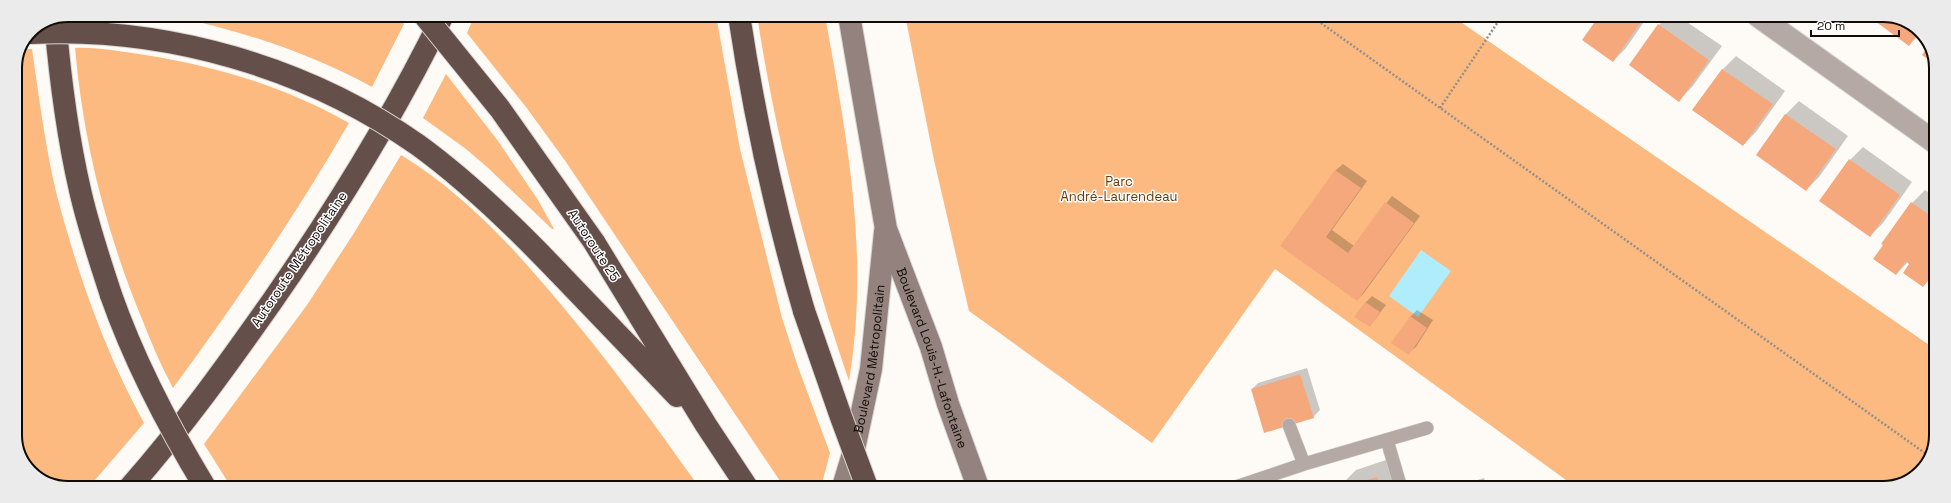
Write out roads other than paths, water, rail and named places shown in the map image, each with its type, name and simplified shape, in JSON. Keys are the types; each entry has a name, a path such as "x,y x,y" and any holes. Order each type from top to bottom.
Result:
{"highway":[{"name":"Autoroute 25","path":"430,22 500,109 551,179 594,242 706,426 743,481"},
{"name":"Autoroute Métropolitaine","path":"135,481 211,387 293,271 363,161 430,42 440,22"},
{"path":"740,22 758,121 788,252 804,311 840,417 865,481"},
{"path":"55,24 66,114 80,190 98,257 132,349 157,402 202,481"},
{"path":"38,33 59,32 128,36 209,51 264,66 306,83 392,128 456,174 510,223 706,426"}],"main road":[{"path":"850,22 886,229"},
{"name":"Boulevard Métropolitain","path":"845,481 853,454 871,369 886,229"},
{"name":"Boulevard Louis-H.-Lafontaine","path":"886,229 931,347 948,404 976,481"}],"street":[{"path":"1766,22 1929,138"}],"lane":[{"path":"1289,425 1304,464"},
{"path":"1255,481 1304,464 1427,428"},
{"path":"1386,440 1399,481"}],"water":[{"path":"1421,250 1451,271 1418,317 1389,296"}],"park label":[{"name":"Parc André-Laurendeau","path":"1119,188"}]}
